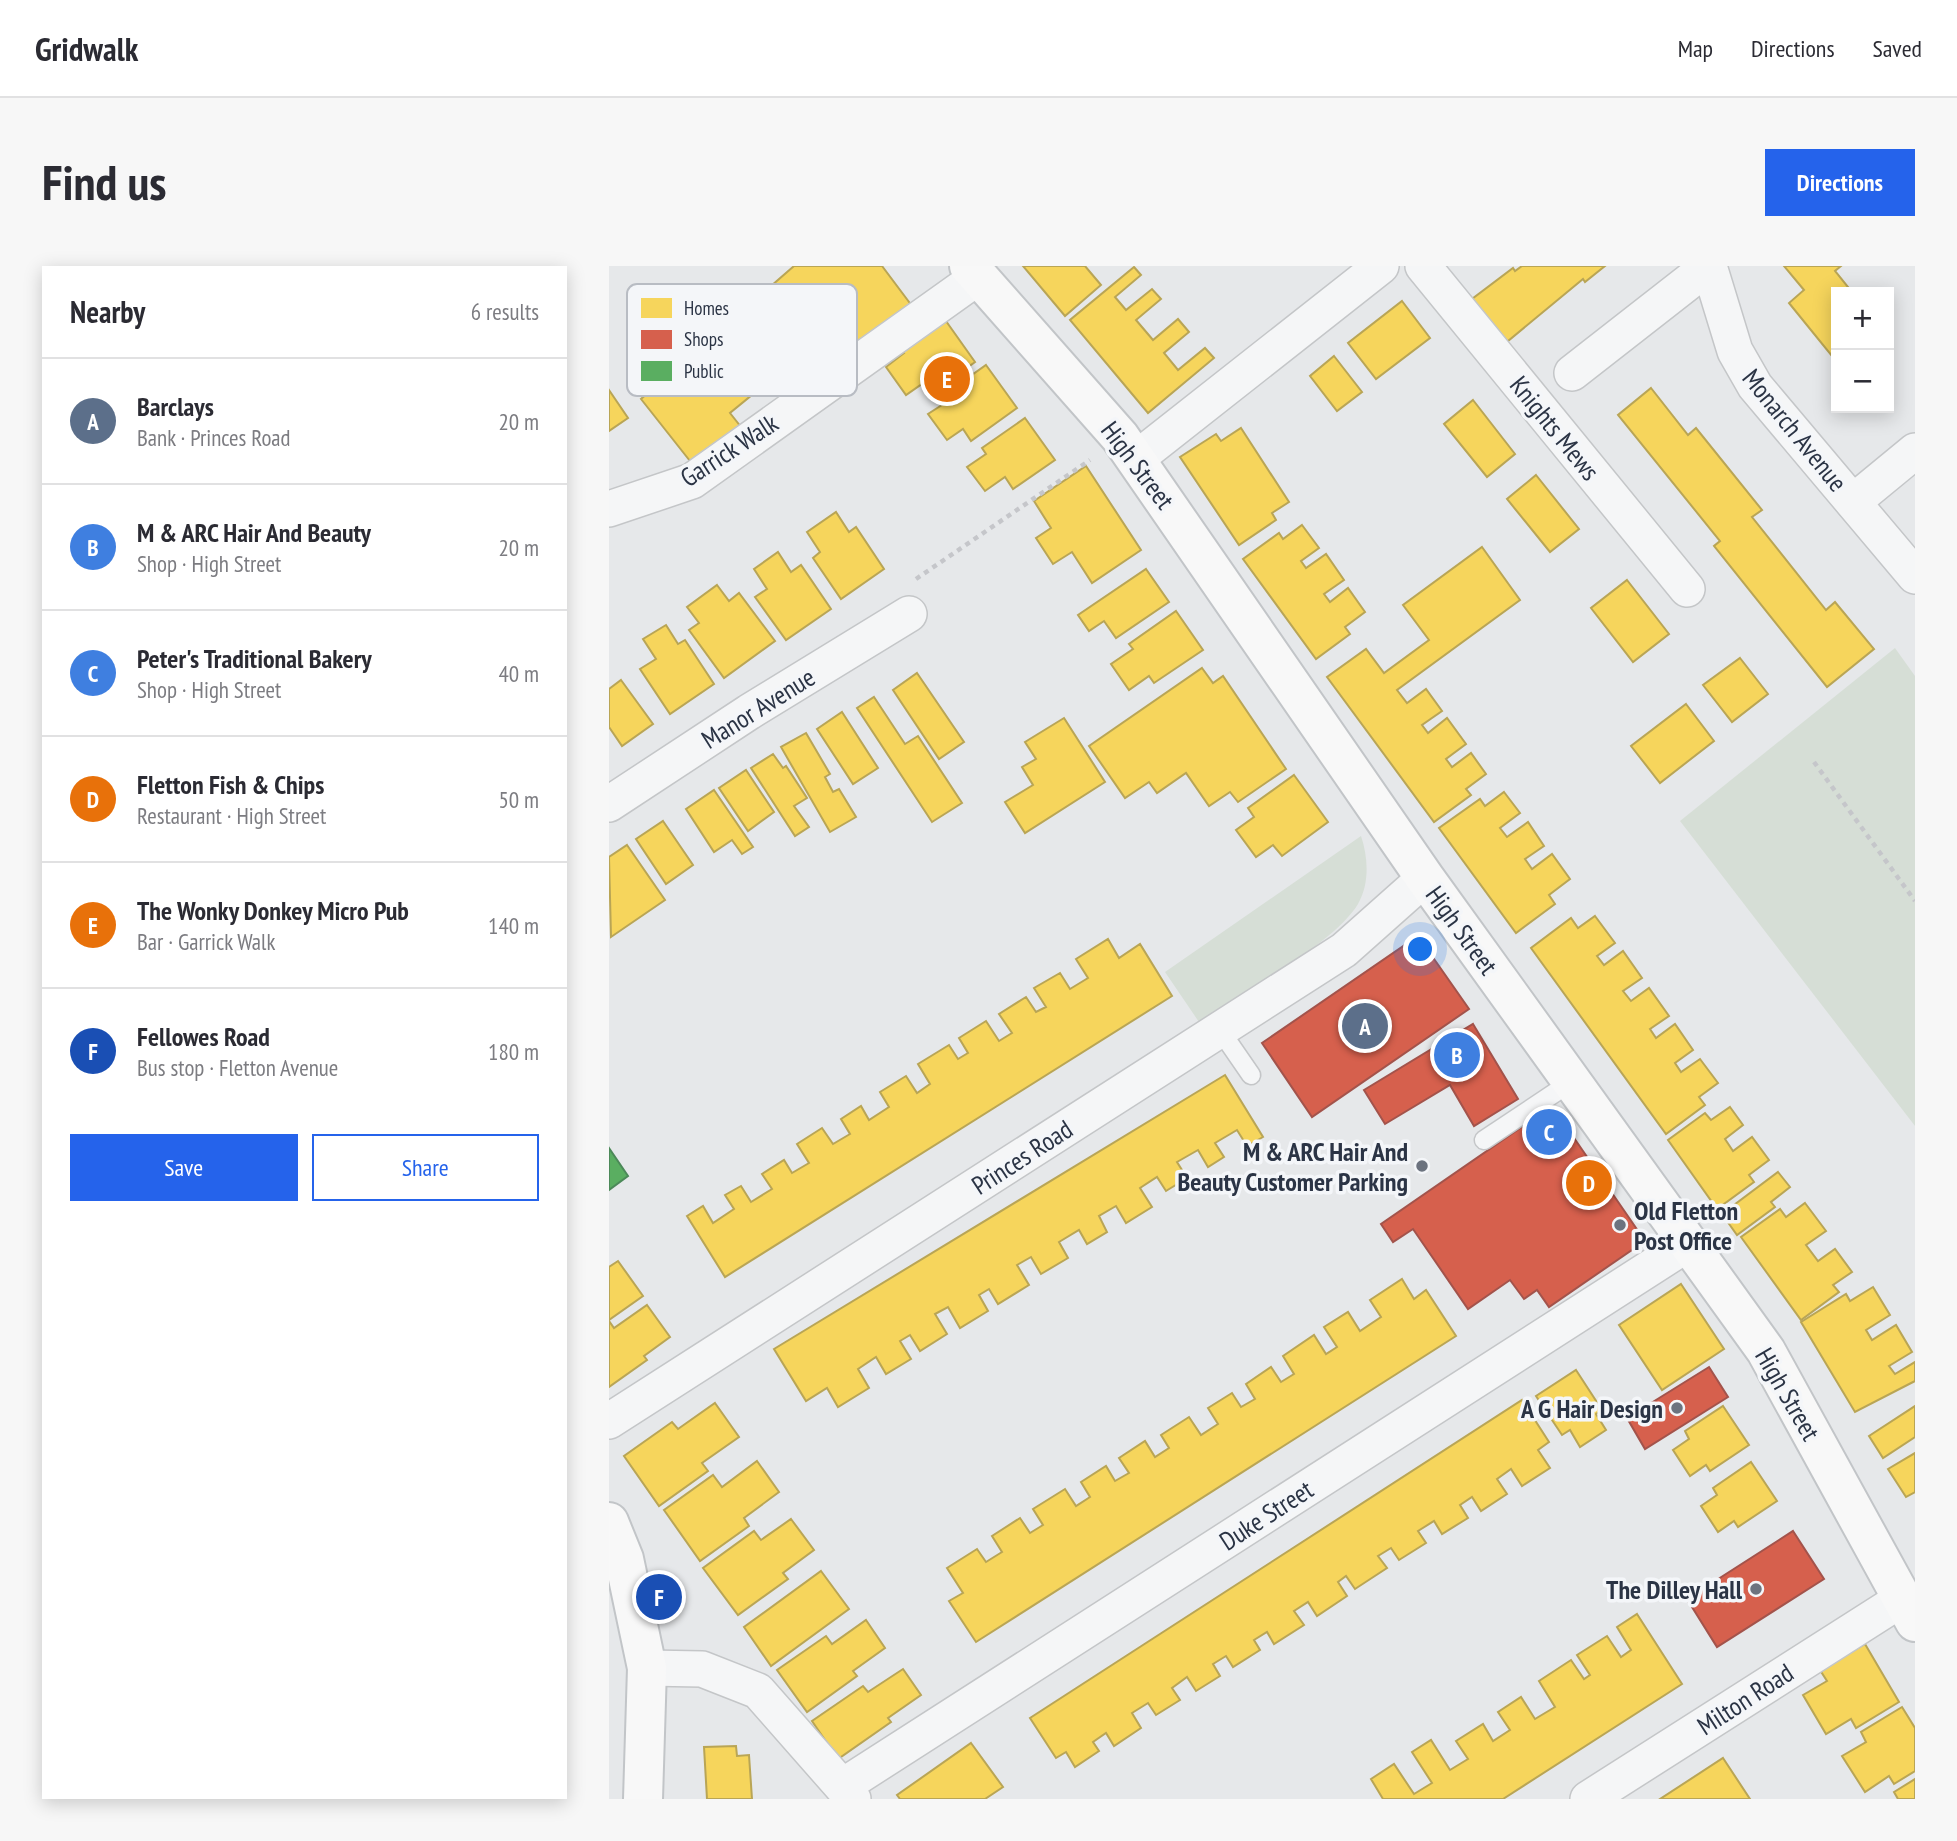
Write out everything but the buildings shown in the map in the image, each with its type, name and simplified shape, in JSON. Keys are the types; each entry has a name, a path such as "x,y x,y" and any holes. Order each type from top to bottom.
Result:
{"main road":[{"name":"High Street","path":"973,272 1128,448 1425,878 1766,1352 1908,1611"},
{"path":"609,1522 624,1559 647,1668 643,1799"}],"street":[{"path":"1128,448 1381,266"},
{"name":"Knights Mews","path":"1423,266 1687,589"},
{"path":"1572,373 1709,266"},
{"name":"Monarch Avenue","path":"1709,266 1735,351 1755,386 1915,576"},
{"name":"Garrick Walk","path":"857,358 973,272"},
{"name":"Garrick Walk","path":"609,509 692,481 806,396"},
{"path":"1853,502 1915,451"},
{"name":"Manor Avenue","path":"609,804 749,712 909,614"},
{"name":"Princes Road","path":"609,1421 1344,950 1425,878"},
{"name":"Duke Street","path":"848,1792 1689,1244"},
{"name":"Milton Road","path":"1588,1799 1908,1611"},
{"path":"647,1668 702,1669 758,1691 848,1792"}],"lane":[{"path":"1220,1030 1251,1075"},
{"path":"1484,1140 1571,1082"}],"path":[{"path":"909,614 895,593 1083,465 1128,448"},
{"path":"1814,762 1915,901"}],"shaded area":[{"path":"1895,648 1915,676 1915,1126 1680,821"},
{"path":"1361,836 1366,861 1365,887 1358,904 1346,919 1308,952 1199,1022 1165,972"}],"place":[{"name":"The Wonky Donkey Micro Pub","path":"947,379"},
{"name":"Barclays","path":"1365,1026"},
{"name":"M & ARC Hair And Beauty","path":"1457,1055"},
{"name":"Peter's Traditional Bakery","path":"1549,1132"},
{"name":"M & ARC Hair And Beauty Customer Parking","path":"1422,1166"},
{"name":"Fletton Fish & Chips","path":"1589,1183"},
{"name":"Old Fletton Post Office","path":"1620,1225"},
{"name":"A G Hair Design","path":"1677,1408"},
{"name":"The Dilley Hall","path":"1756,1589"},
{"name":"Fellowes Road","path":"659,1597"}]}
